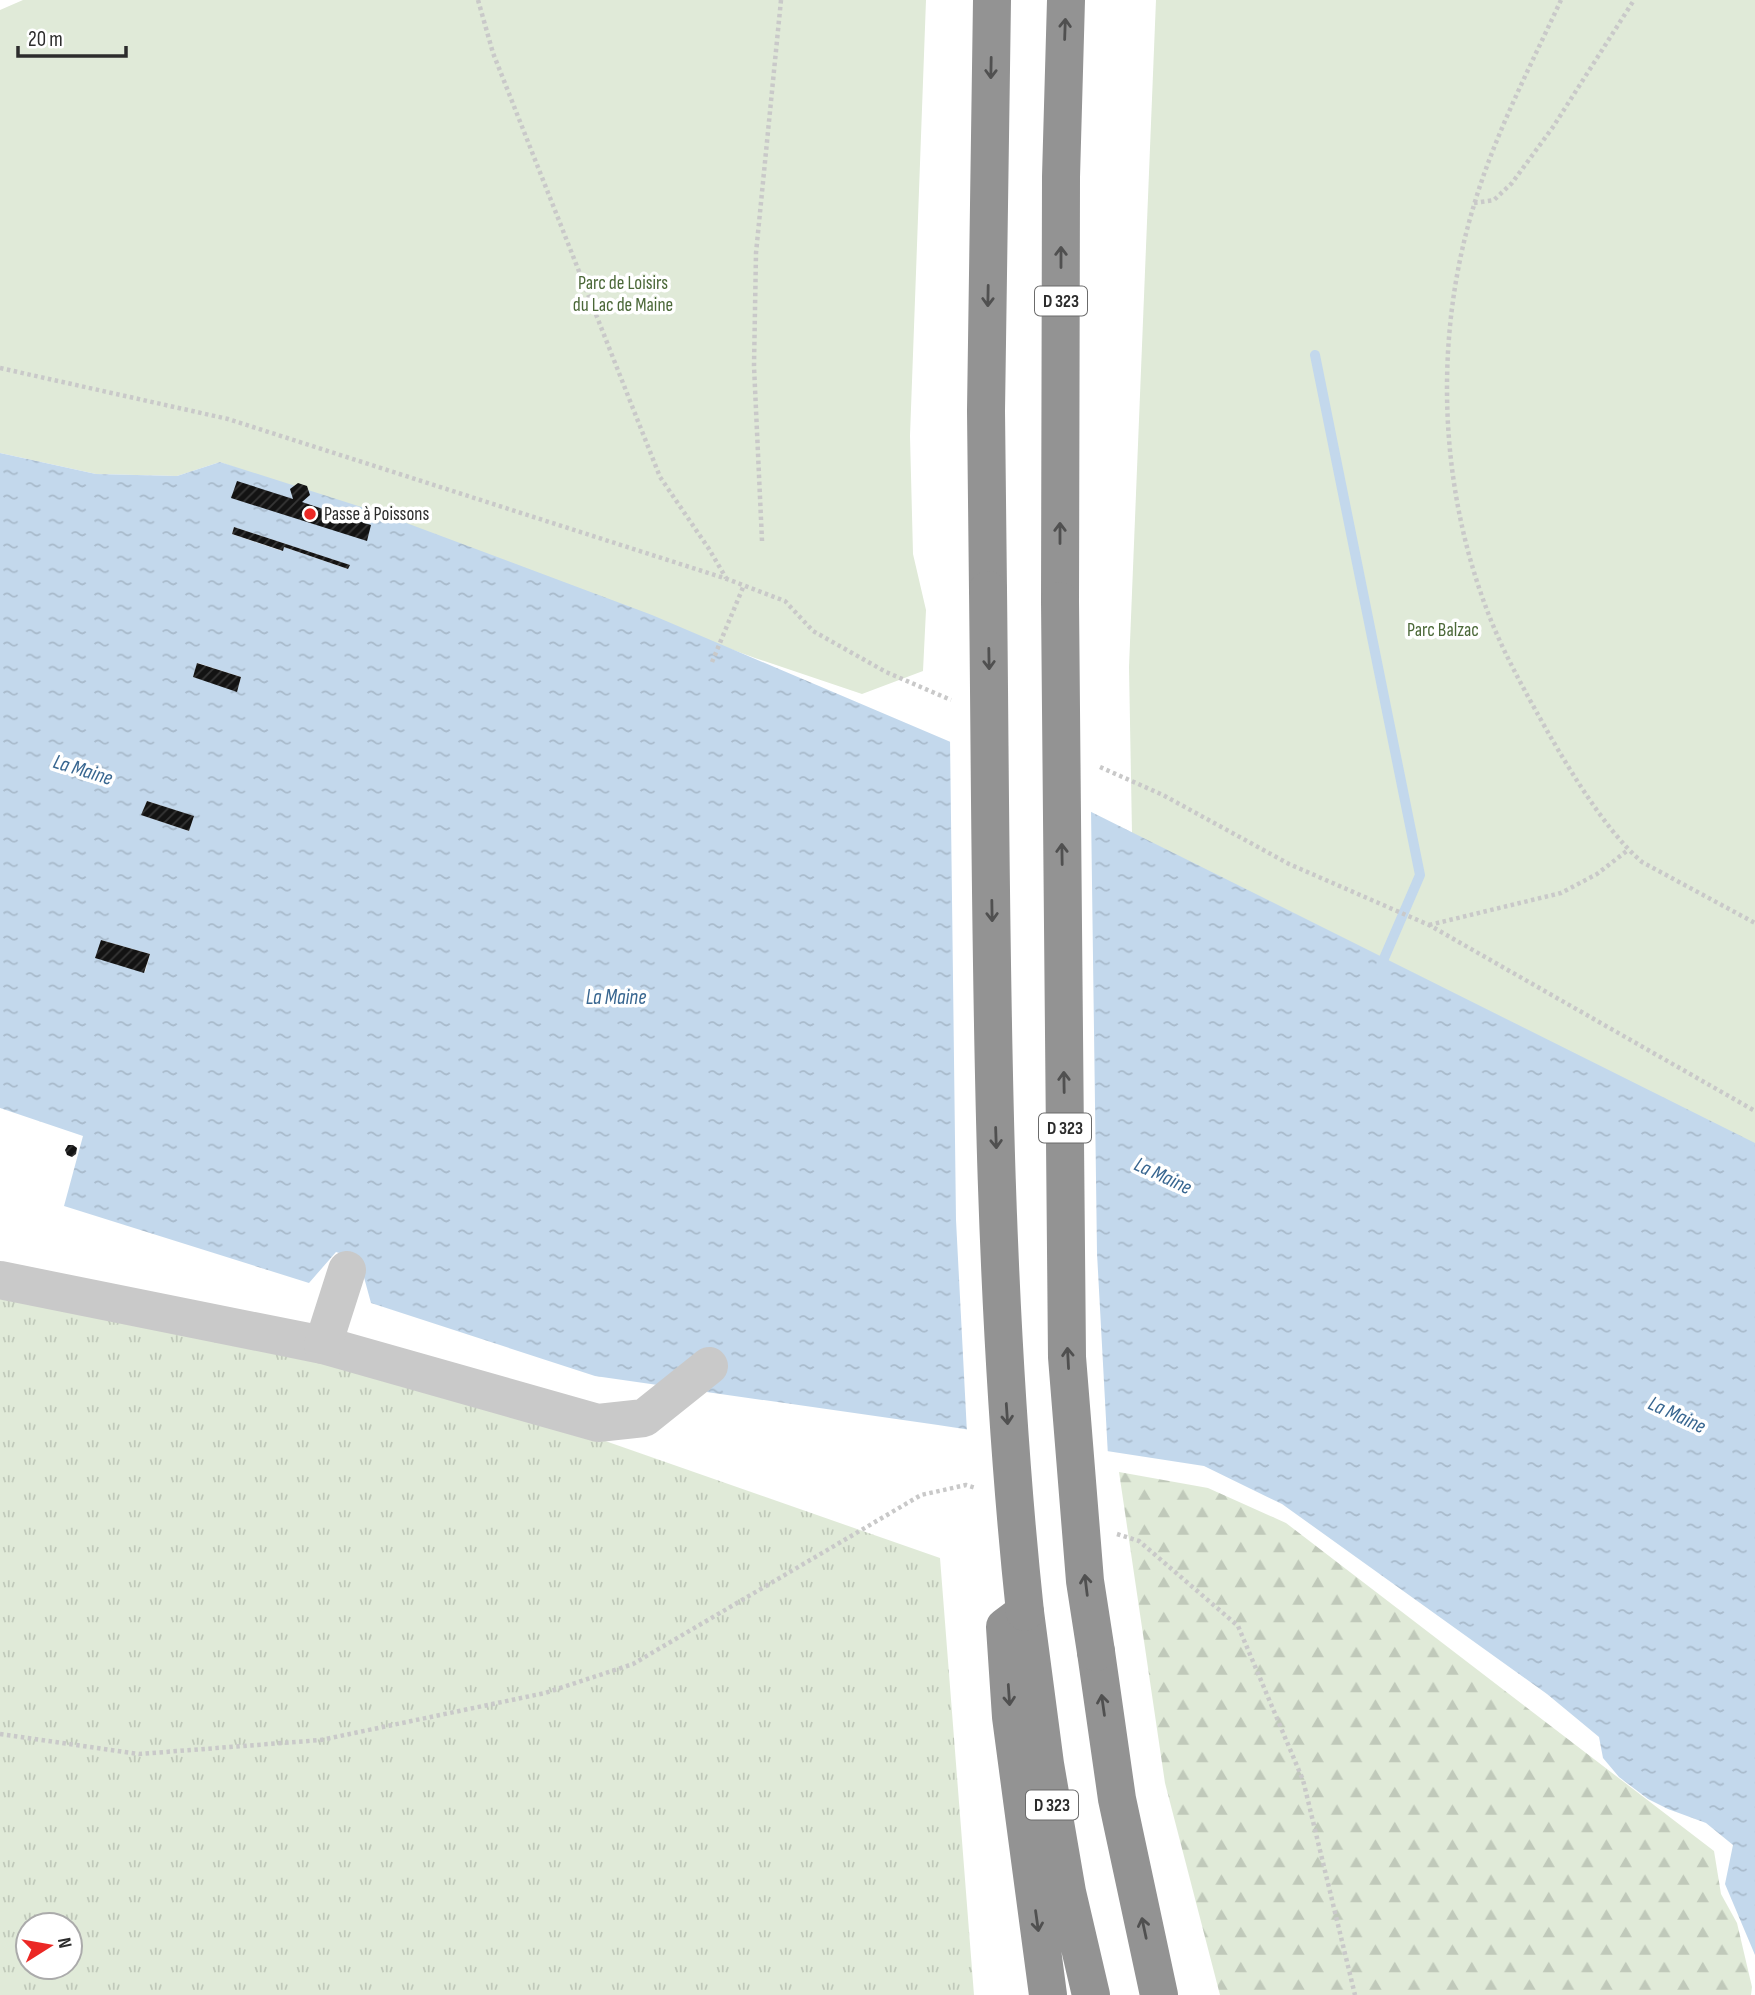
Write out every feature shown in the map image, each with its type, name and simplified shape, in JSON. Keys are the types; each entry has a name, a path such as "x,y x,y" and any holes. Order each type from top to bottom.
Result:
{"highway":[{"name":"D 323","path":"992,0 986,411 994,1096 1001,1323 1013,1494 1025,1612 1047,1777 1067,1892 1091,1995"},
{"name":"D 323","path":"1066,0 1061,177 1060,601 1067,1357 1085,1581 1117,1799 1158,1995"},
{"path":"1025,1612 1005,1627 1012,1730 1048,1995"}],"lane":[{"path":"323,1345 346,1270"},
{"path":"0,1280 323,1345 598,1423 644,1418 709,1366"}],"path":[{"path":"478,0 493,53 660,477 727,579"},
{"path":"762,541 754,366 756,253 781,0"},
{"path":"1560,0 1490,156 1474,203 1454,283 1447,358 1450,443 1460,513 1470,558 1495,630 1526,692 1581,786 1628,850 1659,872 1755,923"},
{"path":"1474,203 1494,200 1512,183 1553,127 1634,0"},
{"path":"0,368 228,419 727,579 785,601 813,631 886,672 935,694"},
{"path":"712,662 744,585"},
{"path":"1114,773 1163,795 1289,864 1429,925 1755,1111"},
{"path":"1429,925 1561,893 1597,874 1628,850"},
{"path":"0,1734 139,1754 321,1740 545,1693 633,1664 921,1496 966,1485 979,1489"},
{"path":"1112,1533 1139,1541 1238,1626 1303,1780 1355,1995"}],"green space":[{"name":"Parc de Loisirs du Lac de Maine","path":"23,0 926,0 910,436 913,554 926,610 923,671 862,694 755,658 220,462 177,476 96,474 0,453 0,10"},
{"name":"Parc Balzac","path":"1156,0 1755,0 1755,1145 1132,833 1129,667"},
{"path":"0,1287 439,1383 940,1558 974,1995 0,1995"},
{"path":"1119,1472 1208,1488 1286,1523 1714,1851 1721,1894 1737,1923 1752,1987 1751,1995 1220,1995 1165,1783"}],"water":[{"name":"La Maine","path":"0,453 96,474 177,476 220,462 377,512 652,615 953,743 1755,1143 1755,1955 1725,1884 1733,1845 1706,1823 1648,1799 1619,1777 1603,1758 1599,1737 1547,1694 1282,1504 1204,1466 595,1376 371,1303 359,1259 336,1252 309,1283 64,1206 83,1136 0,1108","holes":["234,527 349,565 348,569 284,547 282,551 232,534","198,663 241,677 237,691 194,677","147,801 193,816 189,831 142,815","101,940 150,954 144,972"]}],"pier":[{"path":"950,738 1091,809 1097,1253 1108,1456 967,1433 956,1220"}],"building":[{"name":"Passe à Poissons","path":"237,481 293,499 290,489 298,483 307,486 310,495 302,502 371,525 367,541 231,498"},
{"path":"234,527 350,565 348,569 284,547 283,551 232,534"},
{"path":"197,663 241,677 237,692 193,677"},
{"path":"147,801 194,816 189,831 141,815"},
{"path":"101,940 150,954 144,973 95,958"},
{"path":"68,1145 77,1148 72,1157 67,1155 65,1150"}],"waterway":[{"path":"1315,355 1420,875 1379,970"}],"place":[{"name":"Passe à Poissons","path":"310,514"}]}
